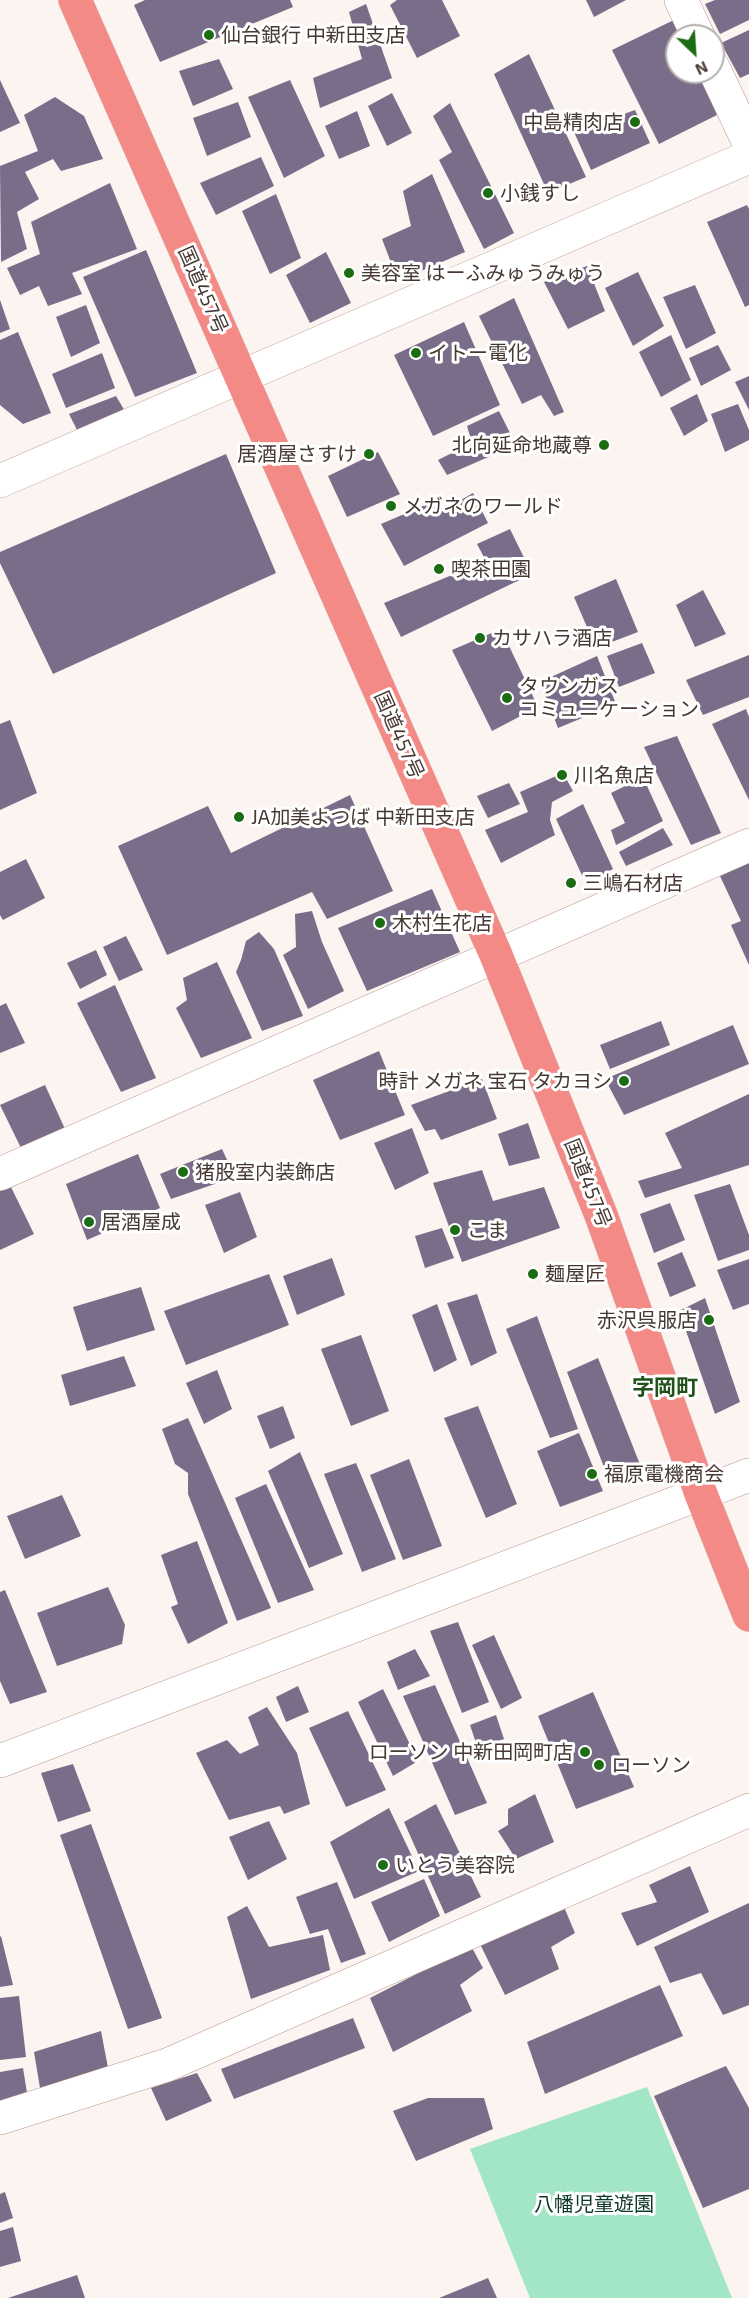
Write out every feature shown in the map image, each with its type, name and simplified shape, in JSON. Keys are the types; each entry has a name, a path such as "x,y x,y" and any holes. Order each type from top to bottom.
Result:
{"highway":[{"name":"国道457号","path":"75,0 496,956 601,1215 701,1494 749,1615"}],"street":[{"path":"681,0 692,24"},
{"path":"721,84 749,143"},
{"path":"0,481 749,157"},
{"path":"0,1174 749,845"},
{"path":"0,1761 749,1475"},
{"path":"0,2118 167,2065 749,1810"}],"green space":[{"name":"八幡児童遊園","path":"647,2087 732,2298 530,2298 470,2149"}],"building":[{"path":"145,0 290,0 293,7 160,62 134,5"},
{"path":"397,0 442,0 460,36 417,58 390,5"},
{"path":"586,0 626,0 594,17"},
{"path":"715,0 749,0 749,20 725,32 725,24 715,24 705,4"},
{"path":"366,4 392,78 320,108 313,78 362,59 349,12"},
{"path":"676,19 678,24 666,24"},
{"path":"665,24 665,84 709,84 723,112 659,144 612,50"},
{"path":"749,30 749,74 740,78 725,50 725,41"},
{"path":"529,54 586,177 548,193 494,74"},
{"path":"219,59 233,89 193,106 179,71"},
{"path":"0,80 20,123 0,132"},
{"path":"290,80 325,156 284,178 248,97"},
{"path":"392,93 412,133 387,146 368,106"},
{"path":"55,97 84,116 103,159 61,171 53,159 25,172 39,199 17,212 27,249 1,262 0,166 38,151 24,115"},
{"path":"238,102 251,137 207,156 193,118"},
{"path":"450,103 514,233 484,249 439,160 452,152 433,116"},
{"path":"635,110 650,143 591,170 574,132"},
{"path":"357,111 370,146 339,159 325,126"},
{"path":"261,157 274,186 216,215 200,183"},
{"path":"432,174 465,252 398,281 382,239 411,226 403,191"},
{"path":"110,183 137,249 72,273 82,294 48,306 39,286 20,295 7,268 40,254 31,222"},
{"path":"276,194 301,258 270,274 242,211"},
{"path":"747,205 749,209 749,305 745,307 707,222"},
{"path":"146,250 197,373 135,397 83,277"},
{"path":"326,252 351,303 310,323 286,275"},
{"path":"587,266 605,311 568,329 544,282"},
{"path":"638,272 664,326 633,346 605,288"},
{"path":"695,285 716,333 686,349 663,297"},
{"path":"514,298 564,412 554,416 541,395 522,404 479,316"},
{"path":"0,300 10,329 0,333"},
{"path":"86,305 100,343 71,357 56,317"},
{"path":"464,322 500,405 433,436 394,355"},
{"path":"18,332 51,413 23,424 0,405 0,340"},
{"path":"671,335 691,380 661,397 639,352"},
{"path":"718,345 731,370 701,386 689,358"},
{"path":"102,353 115,388 66,408 52,374"},
{"path":"749,376 749,410 735,382"},
{"path":"697,394 708,421 684,436 670,408"},
{"path":"116,396 126,413 79,434 69,414"},
{"path":"738,404 749,430 749,440 725,452 711,414"},
{"path":"499,411 516,445 447,475 438,460 472,443 467,426"},
{"path":"378,452 400,494 347,517 328,476"},
{"path":"226,454 276,573 53,674 0,563 0,552"},
{"path":"473,493 488,523 404,566 381,524 437,500 442,511"},
{"path":"510,529 532,574 401,637 384,603 486,561 477,544"},
{"path":"616,579 638,632 596,648 574,597"},
{"path":"703,590 726,634 695,647 676,605"},
{"path":"501,629 538,707 492,731 452,650"},
{"path":"642,643 655,673 619,687 607,656"},
{"path":"749,655 749,697 703,715 686,680"},
{"path":"597,656 616,704 558,728 540,682"},
{"path":"746,709 749,717 749,800 712,724"},
{"path":"10,720 37,793 0,810 0,724"},
{"path":"677,736 721,833 691,845 644,747"},
{"path":"563,773 573,791 552,802 550,820 555,835 501,863 485,830 528,812 520,792"},
{"path":"643,777 663,821 616,845 611,830 625,823 611,793"},
{"path":"509,783 520,804 488,818 477,796"},
{"path":"350,795 393,891 327,919 312,892 167,955 118,846 208,806 231,853"},
{"path":"583,804 613,869 586,884 556,819"},
{"path":"663,828 673,845 626,866 619,852"},
{"path":"26,859 45,898 3,920 0,915 0,872"},
{"path":"749,860 749,965 731,925 741,921 720,876"},
{"path":"432,889 460,952 367,991 338,928"},
{"path":"312,911 322,942 344,991 308,1009 283,955 296,947 295,914"},
{"path":"259,932 274,949 303,1016 262,1031 236,972 246,941"},
{"path":"126,936 143,970 119,981 103,947"},
{"path":"96,950 107,975 80,989 67,963"},
{"path":"217,962 252,1038 201,1058 176,1008 187,1000 183,978"},
{"path":"115,985 156,1078 121,1092 77,1003"},
{"path":"6,1003 25,1043 0,1053 0,1006"},
{"path":"661,1021 670,1045 610,1069 600,1045"},
{"path":"733,1025 749,1064 624,1115 605,1079"},
{"path":"379,1051 405,1115 340,1140 313,1080"},
{"path":"482,1079 497,1119 441,1140 435,1129 425,1131 411,1105"},
{"path":"45,1085 65,1129 21,1148 0,1105"},
{"path":"749,1094 749,1165 645,1198 638,1181 682,1168 665,1133"},
{"path":"528,1123 540,1158 509,1166 498,1134"},
{"path":"412,1128 429,1173 395,1190 374,1143"},
{"path":"222,1149 235,1177 171,1199 160,1174"},
{"path":"138,1154 160,1208 87,1240 66,1184"},
{"path":"482,1170 493,1201 544,1187 560,1228 462,1262 433,1183"},
{"path":"730,1184 749,1235 749,1250 718,1261 694,1195"},
{"path":"10,1185 34,1234 0,1250 0,1190"},
{"path":"240,1192 257,1237 224,1253 205,1205"},
{"path":"670,1203 685,1240 654,1253 640,1214"},
{"path":"442,1228 454,1258 425,1268 415,1236"},
{"path":"682,1252 696,1286 670,1297 657,1263"},
{"path":"332,1258 345,1295 297,1315 283,1276"},
{"path":"749,1259 749,1304 733,1310 717,1270"},
{"path":"269,1274 289,1325 186,1365 164,1311"},
{"path":"141,1287 155,1330 87,1351 73,1307"},
{"path":"477,1294 497,1353 471,1366 447,1303"},
{"path":"705,1298 740,1402 715,1414 679,1311"},
{"path":"437,1304 457,1360 434,1372 412,1315"},
{"path":"537,1316 578,1429 550,1438 506,1329"},
{"path":"361,1335 389,1411 351,1426 321,1349"},
{"path":"124,1356 136,1386 70,1406 61,1375"},
{"path":"598,1358 641,1467 609,1480 567,1372"},
{"path":"217,1370 232,1409 204,1424 186,1383"},
{"path":"283,1406 295,1438 270,1449 257,1416"},
{"path":"478,1406 517,1504 486,1518 444,1418"},
{"path":"188,1418 271,1608 237,1621 188,1494 188,1473 175,1464 162,1429"},
{"path":"579,1433 603,1491 560,1507 537,1451"},
{"path":"300,1452 343,1554 309,1568 268,1471"},
{"path":"409,1459 442,1546 403,1560 370,1475"},
{"path":"356,1463 396,1559 362,1572 324,1474"},
{"path":"266,1484 314,1590 278,1603 235,1498"},
{"path":"62,1495 81,1536 25,1559 7,1516"},
{"path":"197,1541 228,1623 188,1644 171,1607 178,1604 161,1555"},
{"path":"108,1587 125,1625 122,1644 57,1666 37,1613"},
{"path":"5,1590 47,1692 10,1704 0,1681 0,1592"},
{"path":"458,1622 489,1702 462,1713 430,1631"},
{"path":"494,1635 522,1698 501,1709 472,1645"},
{"path":"415,1649 430,1676 398,1690 387,1662"},
{"path":"435,1685 487,1803 455,1815 403,1696"},
{"path":"298,1686 309,1712 286,1722 276,1697"},
{"path":"383,1689 418,1761 393,1776 358,1702"},
{"name":"ローソン 中新田岡町店","path":"593,1692 634,1787 576,1809 538,1716"},
{"path":"267,1707 297,1753 310,1804 284,1814 280,1806 229,1820 196,1753 227,1740 240,1754 259,1745 248,1717"},
{"path":"348,1711 386,1790 346,1807 309,1728"},
{"path":"496,1715 504,1739 478,1749 470,1725"},
{"path":"73,1764 91,1811 58,1822 41,1773"},
{"path":"535,1794 554,1842 516,1859 498,1831 508,1825 508,1809"},
{"path":"436,1804 481,1897 445,1914 404,1822"},
{"path":"389,1808 419,1871 354,1899 330,1842"},
{"path":"269,1821 287,1859 248,1880 229,1837"},
{"path":"91,1824 162,2018 128,2029 60,1835"},
{"path":"690,1866 709,1912 637,1946 621,1913 657,1902 649,1885"},
{"path":"424,1879 440,1916 389,1942 371,1902"},
{"path":"337,1882 366,1954 341,1963 328,1929 310,1934 296,1897"},
{"path":"749,1903 749,2005 723,2015 701,1973 670,1983 654,1947"},
{"path":"247,1906 269,1947 323,1935 330,1970 251,1999 227,1917"},
{"path":"564,1907 575,1933 551,1947 559,1969 505,1995 480,1944"},
{"path":"0,1937 13,1985 0,1987"},
{"path":"471,1946 483,1968 460,1985 472,2011 393,2052 370,1998"},
{"path":"660,1985 683,2036 545,2094 527,2042"},
{"path":"19,1996 26,2057 0,2060 0,1998"},
{"path":"353,2018 365,2048 234,2099 221,2069"},
{"path":"101,2031 109,2073 41,2094 34,2052"},
{"path":"726,2066 749,2108 749,2189 703,2208 654,2096"},
{"path":"23,2068 28,2099 0,2107 0,2072"},
{"path":"197,2073 212,2101 166,2121 151,2088"},
{"path":"428,2098 484,2098 493,2129 416,2161 393,2111"},
{"path":"5,2192 13,2218 0,2223 0,2194"},
{"path":"13,2227 21,2261 0,2267 0,2231"},
{"path":"77,2275 85,2298 8,2298"},
{"path":"488,2278 497,2298 439,2298"}],"place":[{"name":"仙台銀行 中新田支店","path":"209,35"},
{"name":"中島精肉店","path":"635,122"},
{"name":"小銭すし","path":"488,193"},
{"name":"美容室 はーふみゅうみゅう","path":"349,273"},
{"name":"イトー電化","path":"416,353"},
{"name":"北向延命地蔵尊","path":"604,445"},
{"name":"居酒屋さすけ","path":"369,454"},
{"name":"メガネのワールド","path":"391,506"},
{"name":"喫茶田園","path":"439,569"},
{"name":"カサハラ酒店","path":"480,638"},
{"name":"タウンガス コミュニケーション","path":"507,698"},
{"name":"川名魚店","path":"562,775"},
{"name":"JA加美よつば 中新田支店","path":"239,817"},
{"name":"三嶋石材店","path":"571,883"},
{"name":"木村生花店","path":"380,923"},
{"name":"時計 メガネ 宝石 タカヨシ","path":"624,1081"},
{"name":"猪股室内装飾店","path":"183,1172"},
{"name":"居酒屋成","path":"89,1222"},
{"name":"こま","path":"455,1230"},
{"name":"麺屋匠","path":"533,1274"},
{"name":"赤沢呉服店","path":"709,1320"},
{"name":"福原電機商会","path":"592,1474"},
{"name":"ローソン 中新田岡町店","path":"585,1752"},
{"name":"ローソン","path":"599,1765"},
{"name":"いとう美容院","path":"383,1865"}],"district":[{"name":"字岡町","path":"665,1388"}]}
